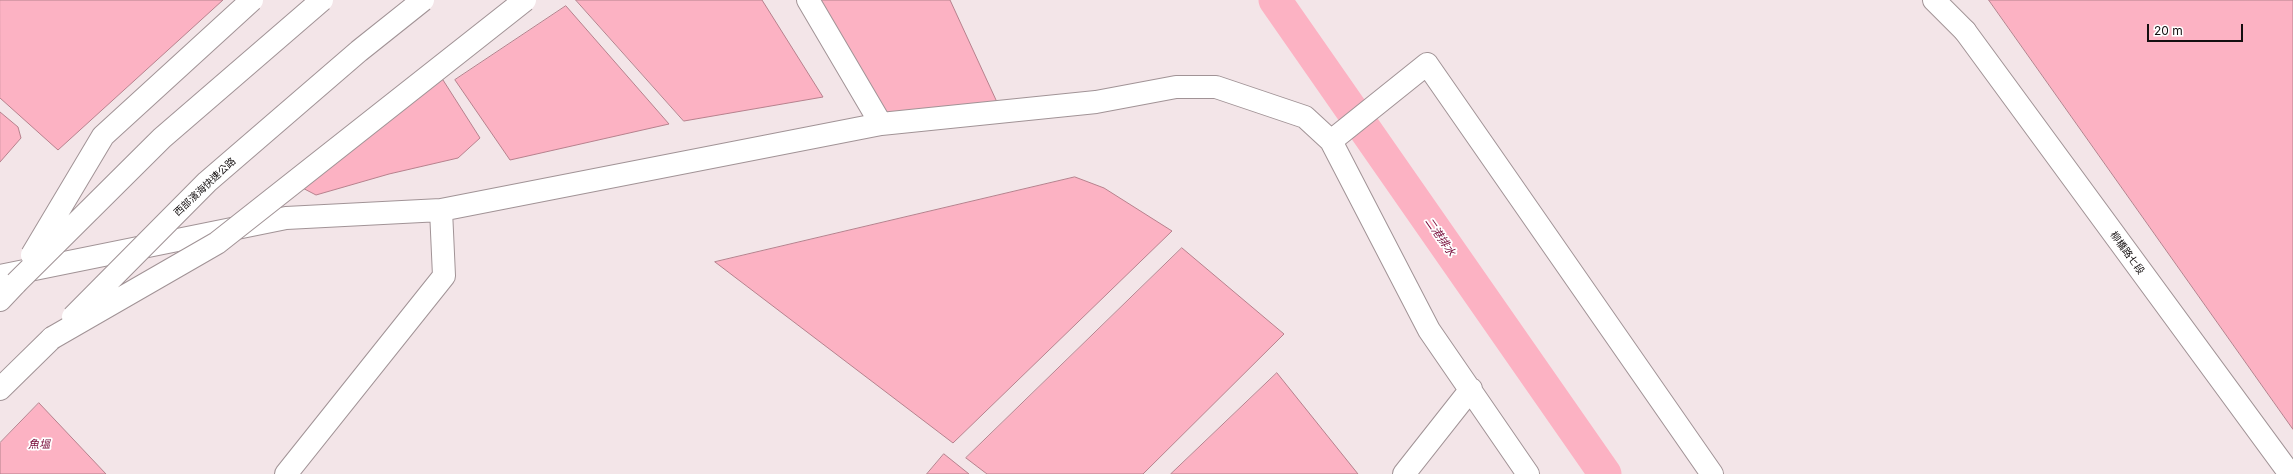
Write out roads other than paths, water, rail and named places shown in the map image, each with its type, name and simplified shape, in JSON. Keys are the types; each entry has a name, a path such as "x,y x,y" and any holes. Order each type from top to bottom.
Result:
{"main road":[{"path":"0,300 8,280 103,136 252,0"},
{"path":"8,280 162,138 322,0"},
{"name":"西部濱海快速公路","path":"0,389 207,182 359,51 424,0"},
{"path":"52,338 217,243 525,0"},
{"path":"808,0 881,124"},
{"path":"1934,0 1965,31"},
{"path":"1945,0 1965,31"},
{"name":"柳橋路七段","path":"1965,31 2290,474"},
{"path":"1331,141 1427,64 1712,474"},
{"path":"8,280 286,218 441,210 881,124 1096,102 1176,87 1216,87 1305,117 1331,141 1429,330 1528,474"},
{"path":"286,474 444,276 441,210"},
{"path":"1404,474 1471,389"}],"water":[{"path":"0,0 223,0 58,150 0,98"},
{"path":"576,0 762,0 823,97 684,121"},
{"path":"808,0 950,0 1002,113 881,124"},
{"path":"1989,0 2293,0 2293,429"},
{"path":"566,6 669,124 510,160 455,80"},
{"path":"443,80 480,138 458,158 389,174 316,195 293,183"},
{"path":"0,112 18,127 21,138 0,162"},
{"path":"1075,177 1104,188 1172,231 953,443 715,262"},
{"path":"1182,248 1284,334 1143,474 987,474 966,458"},
{"path":"1277,373 1358,474 1171,474"},
{"name":"魚塭","path":"39,403 106,474 0,474 0,443"},
{"path":"944,454 969,474 927,474"}],"waterway":[{"name":"二港排水","path":"1275,0 1605,474"}]}
